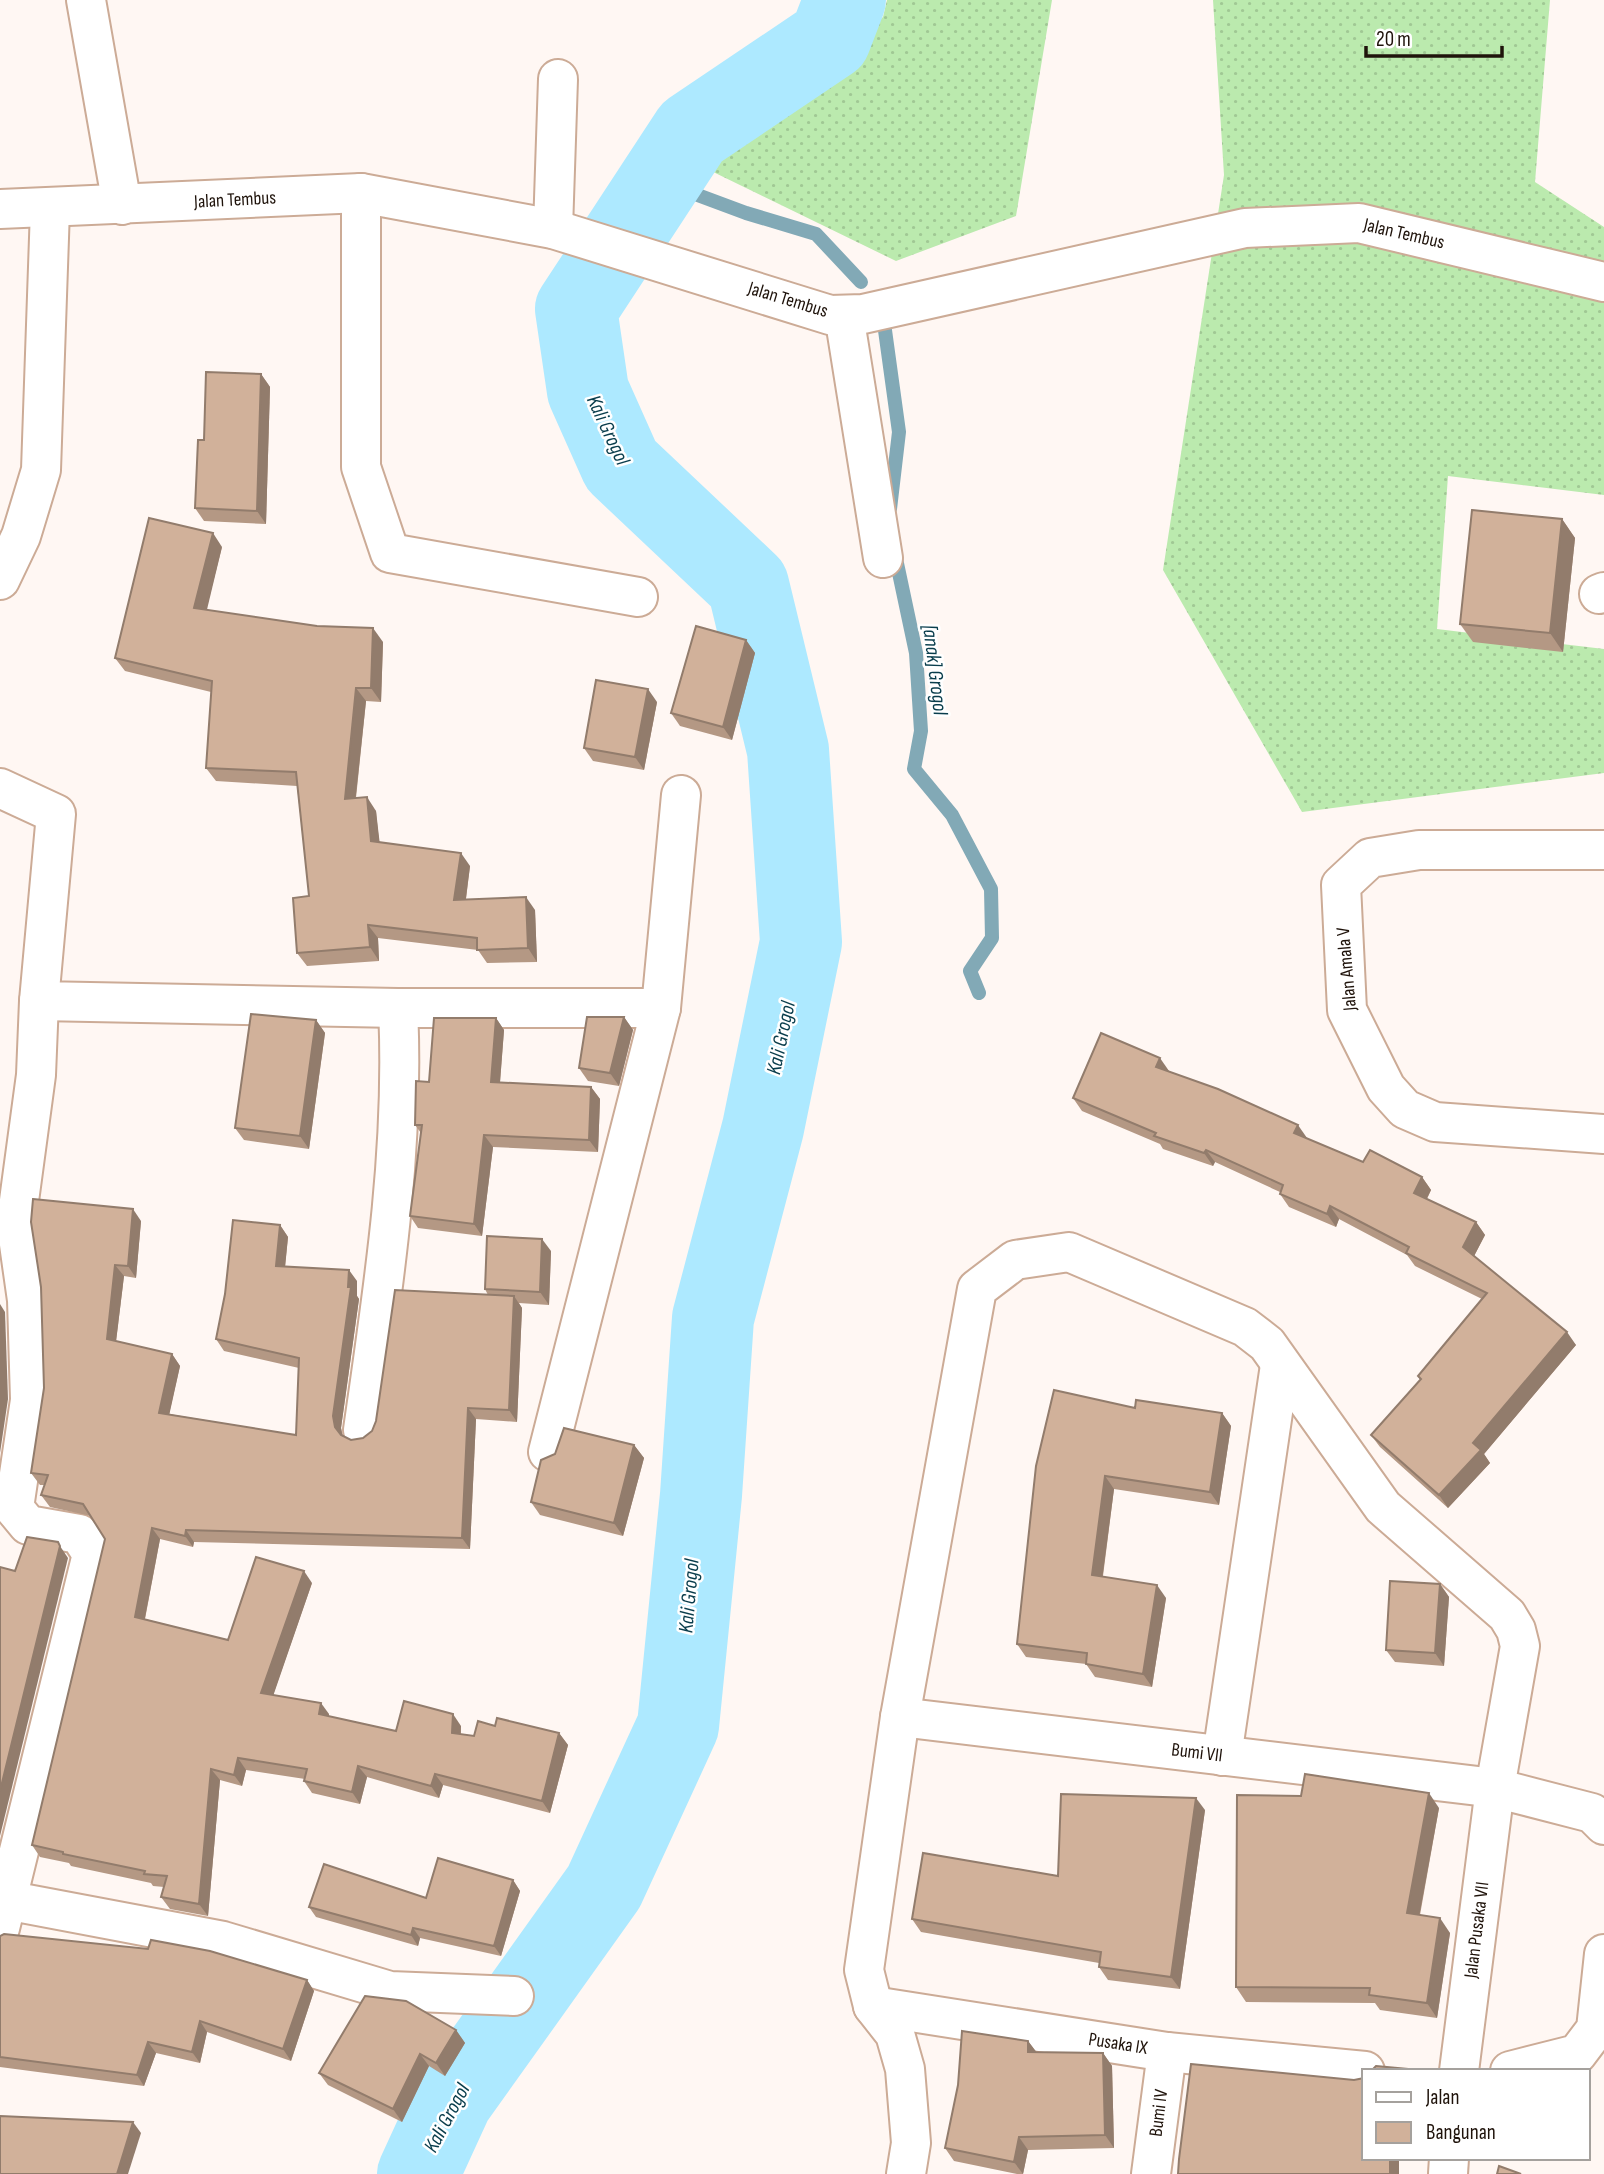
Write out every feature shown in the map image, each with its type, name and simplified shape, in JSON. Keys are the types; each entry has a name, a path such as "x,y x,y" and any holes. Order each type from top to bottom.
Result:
{"street":[{"path":"86,0 122,205"},
{"path":"558,79 565,233"},
{"path":"361,193 361,467 390,553 638,597"},
{"name":"Jalan Tembus","path":"0,209 50,223 122,205 361,193 565,233 830,315 863,314 1245,228 1346,223 1359,223 1604,282"},
{"path":"25,332 31,250 50,223"},
{"path":"0,580 20,536 41,470 50,223"},
{"path":"844,315 883,558"},
{"path":"0,788 56,814 39,1001 36,1075 16,1223 13,1300 30,1400 14,1508 28,1525 79,1534 92,1554 2,1909 223,1941 390,1991 514,1996"},
{"path":"548,1452 661,1007 681,796"},
{"name":"Jalan Amala V","path":"1604,850 1419,850 1370,858 1341,885 1347,1010 1386,1088 1405,1109 1435,1122 1604,1134"},
{"path":"39,1001 398,1008 661,1007"},
{"path":"363,1430 388,1263 401,1063 398,1008"},
{"name":"Jalan Pusaka VII","path":"873,2006 864,1970 900,1717 977,1289 1015,1260 1069,1252 1245,1327 1267,1344 1383,1507 1507,1615 1516,1630 1520,1646 1495,1788 1460,2069"},
{"path":"1222,1756 1280,1365"},
{"name":"Bumi VII","path":"900,1717 1495,1788 1592,1813 1604,1825"},
{"path":"1518,2069 1577,2054 1596,2029 1604,1954"},
{"path":"873,2006 895,2034 905,2069 911,2143 906,2174"},
{"name":"Pusaka IX","path":"873,2006 1167,2052 1362,2071"},
{"name":"Bumi IV","path":"1151,2174 1167,2052"}],"green space":[{"path":"887,0 1052,0 1016,216 896,261 705,168 883,17"},
{"path":"1213,0 1550,0 1535,182 1604,227 1604,495 1448,476 1437,629 1604,649 1604,773 1302,812 1163,570 1224,175"}],"building":[{"path":"206,372 261,374 257,511 195,508 198,440 204,440"},
{"path":"1472,510 1562,519 1550,633 1460,624"},
{"path":"149,518 213,533 194,608 317,626 373,628 371,688 356,688 345,799 367,797 371,841 461,853 454,900 526,897 528,948 477,950 477,938 368,925 370,947 297,953 293,898 309,896 296,772 206,768 212,681 115,658"},
{"path":"696,626 746,640 723,727 671,713"},
{"path":"596,680 648,689 635,757 584,748"},
{"path":"251,1014 316,1020 300,1136 235,1128"},
{"path":"587,1017 624,1017 610,1073 579,1068"},
{"path":"434,1018 496,1018 491,1082 591,1087 589,1140 484,1135 474,1224 410,1216 422,1125 415,1125 416,1081 429,1082"},
{"path":"1101,1033 1160,1058 1156,1067 1218,1089 1298,1125 1294,1133 1363,1162 1370,1150 1422,1177 1414,1193 1476,1222 1463,1247 1567,1332 1473,1443 1481,1450 1439,1495 1371,1435 1421,1379 1418,1376 1487,1293 1406,1253 1409,1247 1330,1206 1327,1214 1280,1194 1283,1185 1206,1150 1204,1153 1154,1136 1156,1133 1073,1098"},
{"path":"33,1199 133,1209 128,1266 115,1265 107,1339 172,1354 159,1413 296,1435 299,1358 216,1339 225,1294 233,1220 280,1225 276,1266 349,1270 348,1287 351,1287 333,1416 335,1427 341,1435 351,1440 363,1438 372,1431 376,1421 395,1290 514,1296 509,1410 468,1408 462,1538 186,1530 185,1536 152,1528 135,1617 228,1640 256,1557 304,1571 261,1693 321,1703 319,1714 396,1731 404,1701 453,1714 452,1733 474,1736 478,1721 495,1726 497,1718 559,1733 542,1801 435,1774 431,1786 358,1766 352,1792 304,1781 307,1769 238,1758 234,1775 211,1769 199,1904 161,1897 167,1876 144,1874 145,1871 32,1845 105,1539 83,1504 41,1495 48,1475 31,1473 44,1388 41,1287 31,1222"},
{"path":"487,1236 542,1239 540,1292 485,1289"},
{"path":"1054,1390 1135,1408 1136,1400 1222,1413 1210,1492 1105,1476 1092,1575 1157,1585 1143,1674 1086,1664 1087,1653 1017,1644 1036,1466"},
{"path":"564,1428 634,1445 614,1523 531,1502 541,1460 555,1454"},
{"path":"27,1537 58,1542 60,1546 0,1791 0,1567 15,1571"},
{"path":"1390,1581 1440,1584 1435,1653 1386,1650"},
{"path":"1305,1774 1429,1793 1407,1913 1440,1918 1427,2003 1369,1995 1370,1988 1236,1987 1237,1795 1301,1796"},
{"path":"1061,1794 1196,1798 1171,1977 1099,1967 1101,1952 912,1919 923,1853 1058,1876"},
{"path":"438,1858 513,1880 494,1946 413,1928 411,1935 309,1907 324,1864 426,1898"},
{"path":"4,1934 148,1949 151,1940 210,1951 307,1980 283,2049 200,2021 192,2052 148,2042 137,2075 0,2057 0,1936"},
{"path":"365,1996 406,2001 456,2030 436,2063 420,2054 393,2109 319,2073"},
{"path":"962,2031 1028,2041 1028,2052 1103,2053 1105,2135 1019,2137 1014,2162 945,2148 958,2085"},
{"path":"1191,2064 1354,2080 1362,2078 1362,2160 1390,2160 1390,2174 1178,2174"},
{"path":"1376,2066 1408,2069 1373,2069"},
{"path":"0,2116 133,2122 117,2174 0,2174"},
{"path":"1499,2166 1521,2174 1497,2174"}],"waterway":[{"name":"Kali Grogol","path":"418,2174 452,2100 604,1887 678,1726 701,1495 713,1318 763,1128 801,942 788,750 748,585 621,465 588,391 576,309 692,132 830,39 845,0"},
{"name":"[anak] Grogol","path":"660,181 746,213 816,234 861,282"},
{"name":"[anak] Grogol","path":"884,323 899,432 890,509"},
{"name":"[anak] Grogol","path":"895,554 916,653 921,731 914,769 952,815 991,889 992,938 970,971 979,993"}]}
